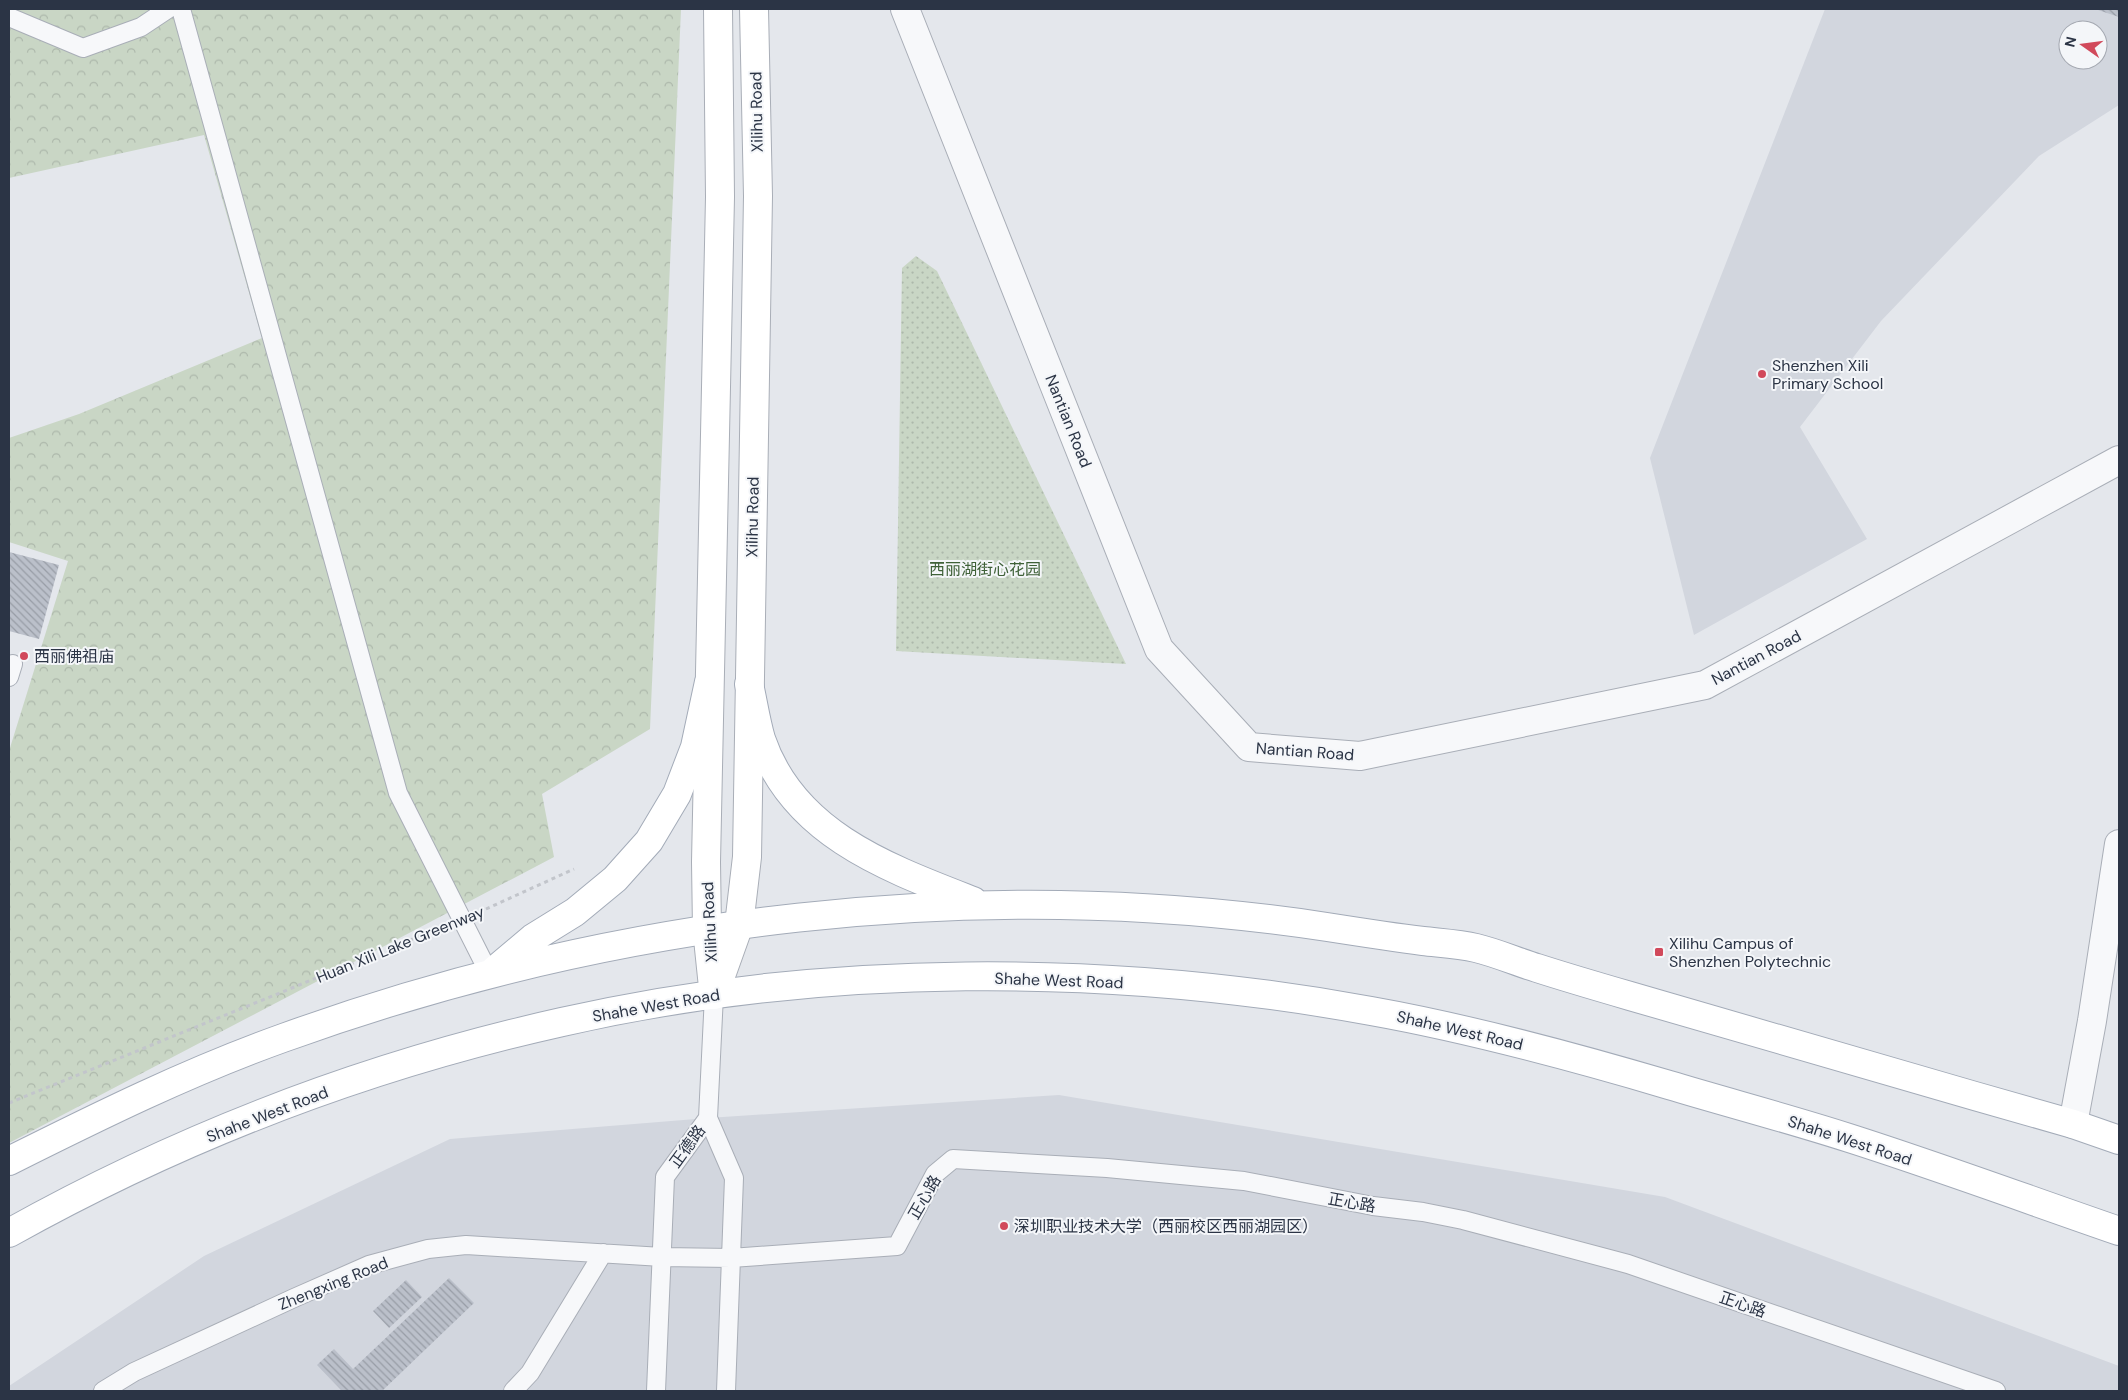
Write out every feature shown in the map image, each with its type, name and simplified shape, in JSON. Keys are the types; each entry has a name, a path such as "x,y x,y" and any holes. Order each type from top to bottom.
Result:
{"main road":[{"name":"Xilihu Road","path":"714,995 707,929 706,862 720,198 718,9"},
{"name":"Xilihu Road","path":"714,995 739,925 747,857 758,196 754,9"},
{"path":"490,975 533,938 575,912 615,879 649,841 677,794 695,747 709,682"},
{"path":"749,684 762,740 784,786 818,823 861,853 913,878 982,904"},
{"path":"9,1161 136,1099 282,1038 414,994 548,959 707,929 821,914 982,904 1082,904 1181,910 1281,920 1474,948 1574,980 2073,1124 2119,1140"},
{"name":"Shahe West Road","path":"9,1234 126,1172 214,1133 304,1098 432,1056 562,1022 714,995 790,986 983,977 1079,979 1195,987 1272,995 1368,1010 1462,1029 1556,1052 1847,1137 2119,1231"}],"street":[{"name":"Nantian Road","path":"905,9 1159,649 1249,747 1360,756 1705,685 2119,460"},
{"path":"2073,1124 2092,1021 2119,844"}],"lane":[{"path":"9,17 83,48 142,27 168,9"},
{"path":"181,9 398,793 490,975"},
{"path":"708,1118 714,995"},
{"name":"正德路","path":"656,1391 664,1177 708,1118 734,1178 726,1391"},
{"name":"正心路","path":"731,1258 897,1246 935,1174 954,1159 1107,1168 1244,1181 1373,1206 1439,1215 1628,1264 1996,1391"},
{"name":"Zhengxing Road","path":"103,1391 134,1372 369,1265 428,1248 466,1245 662,1257 731,1258"},
{"path":"513,1391 530,1373 603,1254"}],"path":[{"name":"Huan Xili Lake Greenway","path":"9,1103 462,919 576,868"}],"shaded area":[{"name":"Shenzhen Xili Primary School","path":"1825,9 2119,9 2119,105 2039,156 1881,321 1800,427 1867,539 1694,635 1650,458"},
{"name":"深圳职业技术大学（西丽校区西丽湖园区）","path":"1059,1095 1665,1197 2119,1366 2119,1391 9,1391 9,1386 204,1256 450,1139 708,1118"}],"green space":[{"path":"9,9 681,9 650,729 542,794 554,857 9,1143 9,751 68,561 9,542 9,438 79,414 262,338 204,135 9,178"},
{"name":"西丽湖街心花园","path":"916,256 937,271 1126,664 896,651 902,268"}],"building":[{"path":"2095,9 2119,9 2119,17"},
{"path":"9,552 59,565 39,639 9,631"},
{"path":"449,1278 474,1303 382,1391 342,1391 317,1365 334,1349 353,1369"},
{"path":"406,1280 422,1297 389,1328 373,1311"}],"place":[{"name":"Shenzhen Xili Primary School","path":"1762,374"},
{"name":"西丽佛祖庙","path":"24,656"},
{"name":"Xilihu Campus of Shenzhen Polytechnic","path":"1659,952"},
{"name":"深圳职业技术大学（西丽校区西丽湖园区）","path":"1004,1226"}]}
